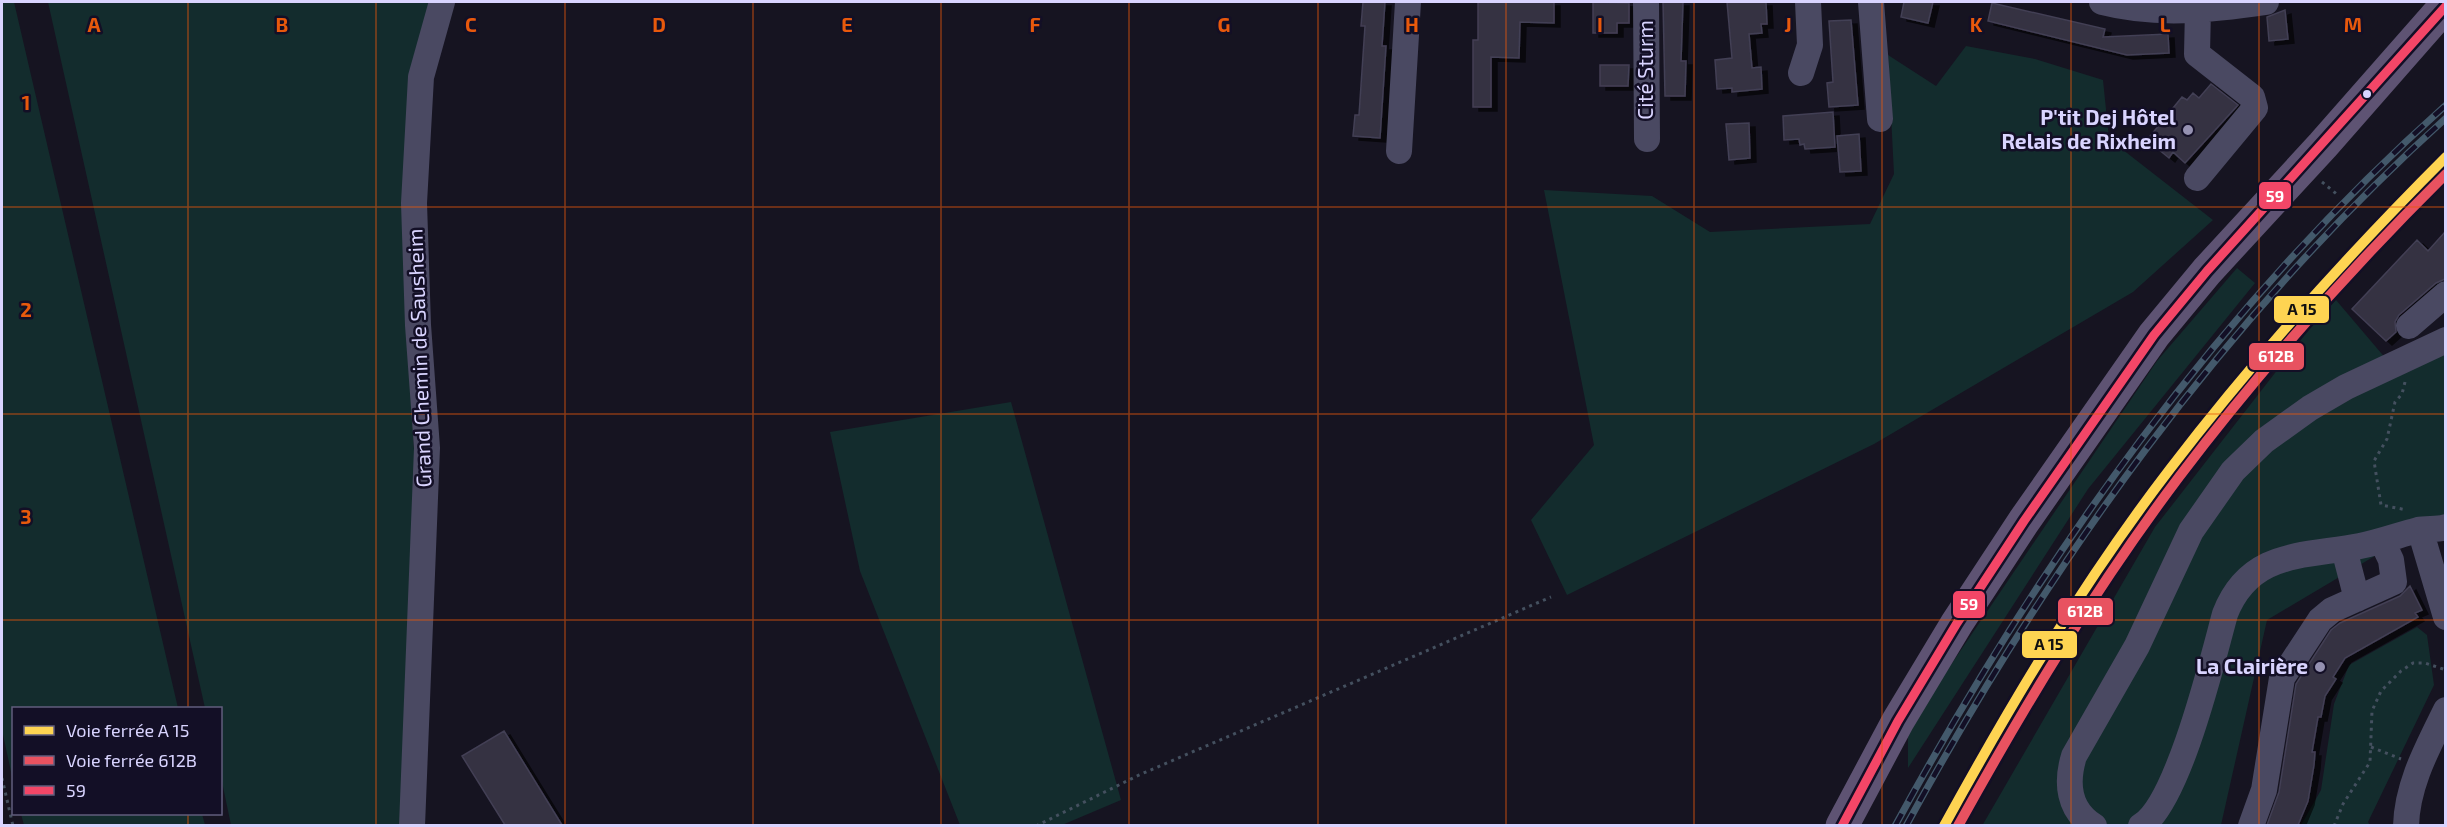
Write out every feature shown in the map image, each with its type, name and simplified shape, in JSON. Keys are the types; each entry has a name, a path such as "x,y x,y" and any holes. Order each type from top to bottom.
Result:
{"main road":[{"path":"1842,825 1917,688 2024,520 2154,334 2207,271 2323,145 2443,4"}],"street":[{"name":"Grand Chemin de Sausheim","path":"412,825 427,448 418,325 414,203 421,77 442,2"},
{"path":"1399,151 1408,2"},
{"name":"Cité Sturm","path":"1646,2 1647,139"},
{"path":"1801,73 1810,45 1808,2"},
{"path":"1871,2 1880,119"},
{"path":"2102,2 2142,9 2176,11 2266,2"},
{"path":"2197,177 2255,108 2252,97 2197,54 2198,9"},
{"path":"2409,326 2445,294"},
{"path":"2094,825 2076,809 2072,798 2069,776 2074,756 2144,633 2180,551 2214,496 2251,453 2310,408 2346,387 2445,340"},
{"path":"2141,825 2158,811 2172,783 2216,652 2242,603 2266,578 2291,568 2437,533 2445,617"},
{"path":"2251,825 2264,790 2282,678 2320,620 2332,610 2394,582 2385,547"},
{"path":"2346,554 2357,599"},
{"path":"2406,825 2409,798 2419,767 2445,710"}],"path":[{"path":"2326,185 2339,196"},
{"path":"2407,374 2402,394 2395,402 2387,439 2374,461 2381,506 2415,511"},
{"path":"1036,825 1139,775 1551,597"},
{"path":"2334,825 2343,804 2370,762 2372,711 2384,687 2413,663 2425,663 2445,670"},
{"path":"2371,747 2419,767"},
{"path":"2,778 13,825"}],"green space":[{"path":"2,2 14,2 178,707 12,707 12,776 2,730"},
{"path":"48,2 429,2 402,216 416,490 405,825 231,825 222,782 222,707 205,707"},
{"path":"1966,46 2035,59 2103,80 2109,139 2213,220 2133,292 1874,444 1567,595 1531,520 1594,445 1544,190 1652,196 1710,232 1870,224 1894,174 1888,55 1936,86"},
{"path":"2237,268 2255,283 2088,489 1908,768 1908,737 1923,706 2157,361"},
{"path":"2336,300 2398,373 2445,347 2445,518 2437,519 2267,620 2221,825 1982,826 2155,527 2314,323"},
{"path":"1011,402 1121,800 1062,825 960,825 860,571 830,432"},
{"path":"2417,627 2427,635 2434,685 2368,822 2370,825 2301,825 2321,790 2334,704 2349,665"},
{"path":"21,815 202,815 205,825 24,825"}],"building":[{"path":"1363,2 1385,2 1382,46 1386,46 1380,138 1353,136 1355,115 1359,115 1365,26 1361,26"},
{"path":"1478,2 1554,2 1554,23 1520,22 1519,58 1491,57 1491,107 1473,107 1473,40 1478,40"},
{"path":"1593,2 1629,3 1629,23 1617,23 1617,33 1593,33"},
{"path":"1663,2 1683,2 1681,61 1686,61 1685,96 1665,96"},
{"path":"1727,2 1766,2 1767,24 1761,24 1762,33 1749,34 1752,68 1761,67 1762,89 1732,92 1732,88 1717,89 1715,60 1732,58"},
{"path":"1904,2 1933,2 1928,23 1901,17"},
{"path":"1992,3 2105,29 2103,37 2168,34 2169,53 2127,55 1988,21"},
{"path":"2285,10 2288,39 2269,41 2267,17"},
{"path":"1851,20 1858,105 1829,107 1827,83 1833,82 1829,21"},
{"path":"1600,65 1629,65 1628,86 1600,86"},
{"path":"2211,84 2238,105 2185,163 2173,152 2169,158 2147,140 2182,97 2187,100 2193,93 2199,98"},
{"path":"1833,112 1835,147 1805,149 1804,144 1800,145 1799,139 1784,140 1783,116"},
{"path":"1749,123 1750,158 1729,160 1726,124"},
{"path":"1859,134 1861,171 1840,172 1837,136"},
{"path":"2445,232 2445,279 2436,283 2399,315 2395,322 2396,332 2386,341 2352,309 2417,240 2428,251"},
{"path":"2410,586 2422,610 2415,613 2418,617 2345,658 2333,677 2336,679 2325,696 2321,717 2318,717 2312,752 2315,752 2314,765 2308,801 2298,825 2267,825 2279,792 2296,684 2331,630 2340,623 2400,596"},
{"path":"504,731 562,825 505,825 462,756"}],"railway":[{"path":"1895,826 1951,726 2010,629 2073,534 2139,442 2210,352 2284,266 2363,184 2446,105"},
{"path":"1906,826 2019,633 2081,540 2146,449 2215,361 2288,277 2365,195 2446,118"}],"transit line":[{"name":"59","path":"1842,826 1898,721 1957,623 2024,521 2154,335 2207,271 2446,6"},
{"path":"1944,826 2050,643 2138,511 2235,387 2303,308 2446,157"}],"rail line":[{"name":"612B","path":"1958,826 2062,647 2119,561 2179,477 2242,397 2307,321 2375,246 2446,174"}],"place":[{"name":"P'tit Dej Hôtel Relais de Rixheim","path":"2188,130"},
{"name":"La Clairière","path":"2320,667"}]}
